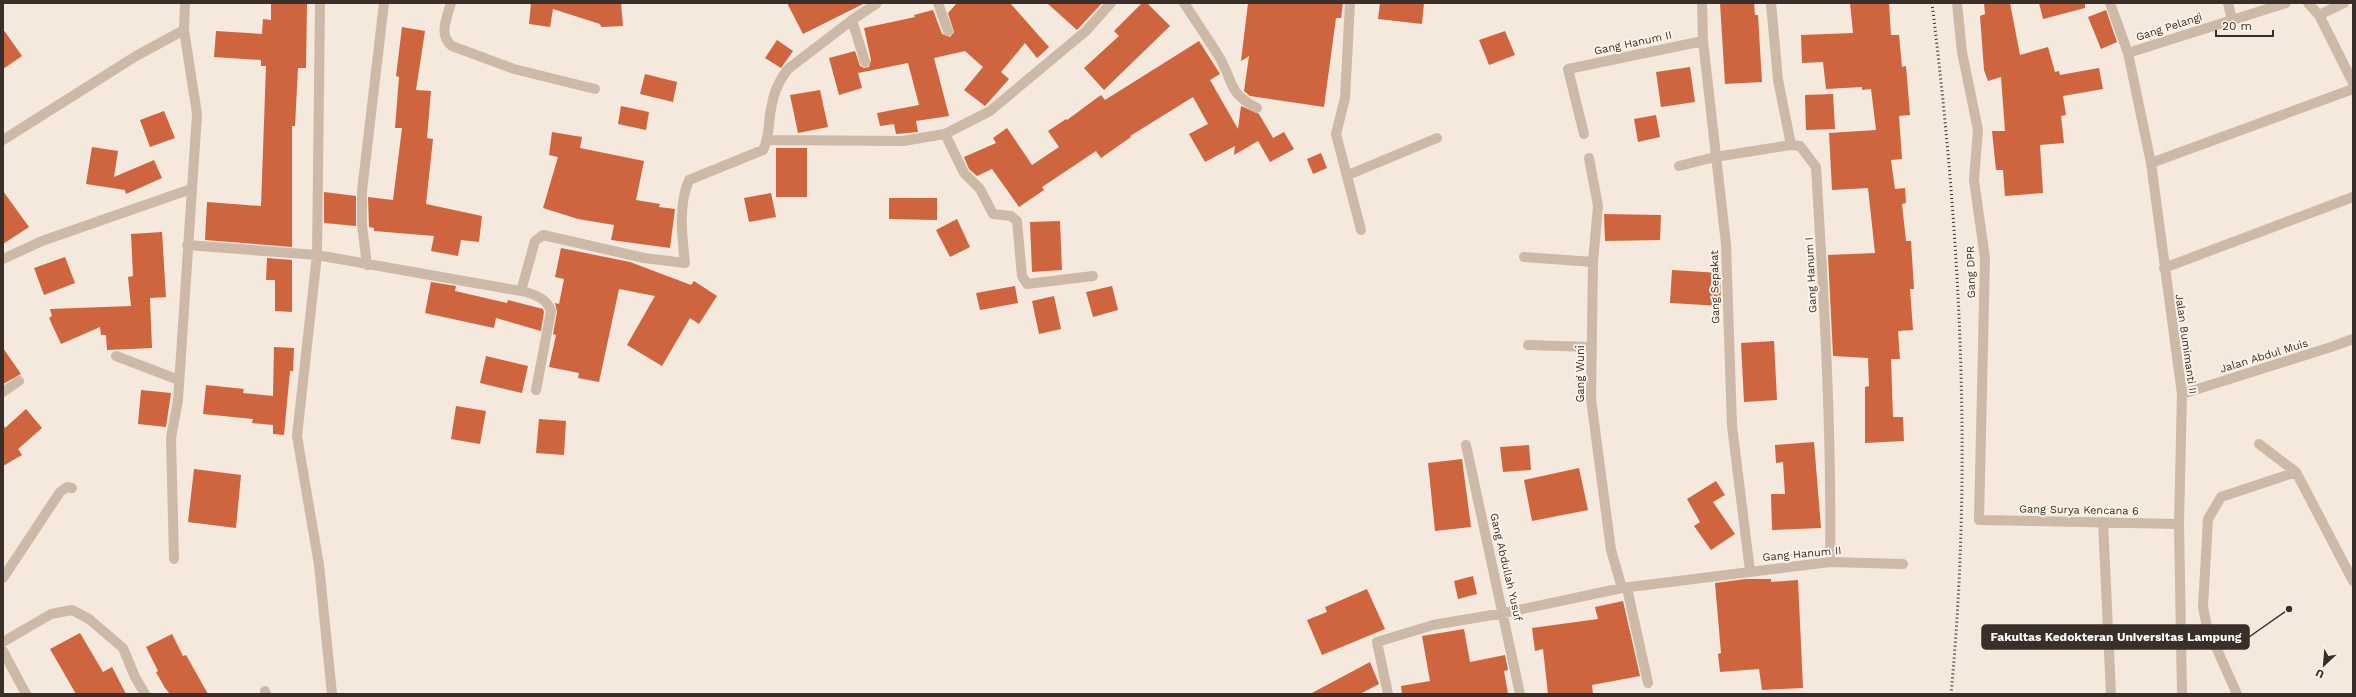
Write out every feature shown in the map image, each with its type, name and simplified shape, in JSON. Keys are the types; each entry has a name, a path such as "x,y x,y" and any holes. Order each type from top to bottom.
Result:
{"street":[{"path":"174,558 171,438 178,400 187,245 197,114 184,30 185,3"},
{"path":"320,3 317,255 297,436 319,565 332,694"},
{"path":"367,265 362,225 362,191 384,3"},
{"path":"451,3 443,30 446,41 452,46 514,69 595,90"},
{"path":"521,291 535,241 543,236 644,258 685,263 682,237 683,194 689,180 763,150 768,140 771,108 780,79 788,68 877,3"},
{"path":"938,3 948,31"},
{"path":"768,140 903,141 945,134 990,110 1081,36 1110,3"},
{"path":"1184,3 1219,57 1233,89 1238,96 1256,108"},
{"path":"1350,3 1345,98 1336,134 1340,156 1348,175 1361,230"},
{"name":"Gang Sepakat","path":"1702,3 1703,41 1726,244 1732,426 1750,571"},
{"path":"1679,166 1715,157 1791,145 1778,80 1771,3"},
{"name":"Gang DPR","path":"1957,3 1962,52 1978,130 1974,180 1985,258 1979,520"},
{"name":"Jalan Bumimanti II","path":"2110,3 2128,53 2150,162 2182,394 2179,524 2182,694"},
{"path":"2228,3 2232,20"},
{"name":"Gang Pelangi","path":"2128,53 2286,3"},
{"path":"2308,3 2319,15 2353,83"},
{"path":"2319,15 2344,3"},
{"path":"852,20 865,62"},
{"path":"3,140 136,56 184,30"},
{"name":"Gang Hanum II","path":"1584,134 1568,69 1703,41"},
{"path":"2150,162 2353,89"},
{"path":"945,134 964,173 980,189 993,214 1011,216 1017,221 1022,276 1027,284 1093,276"},
{"path":"1348,175 1437,138"},
{"name":"Gang Hanum I","path":"1791,145 1800,146 1816,167 1829,397 1831,470 1830,562"},
{"name":"Gang Wuni","path":"1589,158 1598,206 1593,262 1591,399 1611,550 1625,588 1648,683"},
{"path":"3,259 42,241 191,189"},
{"path":"2164,268 2353,197"},
{"path":"187,245 317,255 532,293 546,301 551,311 536,390"},
{"path":"1524,257 1593,262"},
{"name":"Jalan Abdul Muis","path":"2182,394 2332,347 2353,338"},
{"path":"1528,345 1592,347"},
{"path":"116,356 179,380"},
{"path":"3,392 19,381"},
{"path":"2259,444 2296,472 2353,581"},
{"name":"Gang Abdullah Yusuf","path":"1466,445 1504,613 1520,694"},
{"path":"2237,694 2207,627 2203,607 2208,518 2221,497 2296,472"},
{"path":"3,578 60,492 67,487 72,488"},
{"name":"Gang Surya Kencana 6","path":"1979,520 2179,524"},
{"path":"2103,522 2111,694"},
{"name":"Gang Hanum II","path":"1388,694 1377,642 1433,625 1504,613 1625,588 1750,571 1830,562 1903,564"},
{"path":"3,642 51,614 72,610 90,619 123,648 135,677 146,694"},
{"path":"3,651 26,694"}],"building":[{"path":"271,3 307,3 306,68 298,68 295,126 292,126 292,247 205,240 207,202 261,206 266,66 261,66 261,60 214,57 216,31 262,34 263,19 271,20"},
{"path":"531,3 621,3 623,26 601,27 600,24 553,9 550,27 529,24"},
{"path":"787,3 865,3 803,34"},
{"path":"957,3 1010,3 1049,47 1037,58 1025,43 1001,72 1009,79 985,106 964,90 983,67 965,51 934,58 949,116 916,121 918,132 896,134 894,124 880,126 877,113 919,105 908,63 858,73 862,88 839,95 829,58 855,51 860,66 864,68 869,67 871,60 864,28 915,17 914,15 933,10 942,34 950,37 954,32 948,13"},
{"path":"1047,3 1102,3 1077,30"},
{"path":"1142,3 1147,3 1170,26 1104,90 1084,68 1119,36 1114,31"},
{"path":"1248,3 1343,3 1341,18 1336,18 1324,107 1250,96 1244,91 1249,56 1241,61"},
{"path":"1380,3 1424,3 1422,24 1378,19"},
{"path":"1720,3 1754,3 1755,15 1758,15 1762,82 1725,84"},
{"path":"1850,3 1889,3 1891,35 1899,35 1902,67 1906,66 1910,115 1899,116 1902,159 1891,160 1895,189 1905,188 1906,203 1902,204 1906,241 1911,241 1914,289 1910,289 1913,330 1898,331 1900,359 1891,359 1893,417 1903,417 1904,441 1865,443 1865,387 1869,386 1868,358 1833,356 1828,255 1875,253 1868,188 1832,190 1829,133 1876,130 1871,89 1862,90 1862,87 1826,89 1823,62 1802,63 1801,35 1853,33"},
{"path":"1984,3 2010,3 2020,55 2048,47 2055,72 2059,71 2060,75 2099,68 2103,89 2063,96 2066,115 2061,116 2064,143 2040,145 2043,193 2005,196 2003,170 1996,170 1992,131 2005,131 2001,77 1988,81 1984,70 1980,16 1985,14"},
{"path":"2039,3 2085,3 2085,8 2043,19"},
{"path":"2106,10 2117,42 2101,49 2088,17"},
{"path":"402,27 425,31 416,90 431,91 427,138 433,139 426,204 482,216 479,242 461,240 458,256 431,251 434,236 374,231 374,228 369,227 368,197 393,200 402,128 395,128 399,77 396,76"},
{"path":"3,29 22,56 3,69"},
{"path":"1505,31 1515,55 1489,65 1479,40"},
{"path":"777,40 793,51 781,68 765,58"},
{"path":"1199,41 1220,74 1210,80 1238,129 1241,106 1259,114 1273,138 1284,132 1294,149 1270,162 1258,141 1234,155 1235,146 1205,162 1189,134 1208,124 1193,97 1130,136 1131,137 1101,158 1096,151 1042,187 1044,190 1019,207 992,169 977,176 969,169 964,157 996,143 993,138 1007,128 1032,165 1059,147 1048,131 1066,119 1067,120 1101,95 1105,100"},
{"path":"1690,67 1695,102 1661,107 1656,72"},
{"path":"645,74 677,82 673,102 640,94"},
{"path":"820,90 828,127 798,133 790,95"},
{"path":"1833,94 1835,129 1806,130 1805,95"},
{"path":"621,106 649,112 646,130 618,124"},
{"path":"164,111 175,138 150,147 140,120"},
{"path":"1656,115 1660,137 1638,142 1634,119"},
{"path":"552,132 582,137 580,148 644,161 636,200 660,204 659,207 675,209 670,248 611,240 614,225 578,219 543,208 558,157 549,155"},
{"path":"92,147 118,151 114,177 154,160 162,178 126,194 125,190 86,184"},
{"path":"776,148 807,148 807,197 776,197"},
{"path":"1321,153 1327,168 1313,174 1307,159"},
{"path":"3,191 29,227 3,244"},
{"path":"324,192 356,196 356,226 324,223"},
{"path":"771,193 776,217 749,222 744,198"},
{"path":"889,198 937,198 937,220 889,219"},
{"path":"1604,214 1661,215 1660,240 1605,241"},
{"path":"957,219 970,247 950,257 936,230"},
{"path":"1060,221 1062,270 1032,272 1030,222"},
{"path":"162,232 166,297 150,298 152,348 107,350 106,335 101,335 100,327 61,344 49,318 52,316 50,309 131,306 128,277 133,276 131,234"},
{"path":"561,248 630,262 691,285 694,281 717,296 699,324 690,318 662,366 627,345 655,296 619,289 599,382 578,378 579,373 549,367 556,335 553,334 557,312 555,303 559,304 564,279 555,277"},
{"path":"65,257 75,283 44,295 34,268"},
{"path":"267,258 292,260 292,312 275,311 275,280 266,280"},
{"path":"1672,270 1720,273 1721,306 1670,303"},
{"path":"431,282 456,286 455,291 507,303 508,300 543,309 544,312 541,331 496,318 494,328 425,313"},
{"path":"1015,286 1018,303 980,310 976,293"},
{"path":"1112,286 1118,310 1093,317 1086,292"},
{"path":"1054,296 1061,329 1039,334 1032,301"},
{"path":"1774,341 1777,400 1744,402 1741,343"},
{"path":"274,347 294,348 293,371 290,371 284,435 273,434 273,425 252,423 253,419 203,414 206,385 244,389 243,393 273,396"},
{"path":"3,348 21,374 3,384"},
{"path":"486,356 528,366 522,393 480,383"},
{"path":"141,390 171,393 166,427 138,424"},
{"path":"456,406 486,411 480,444 451,439"},
{"path":"26,409 42,428 18,449 22,455 3,466 3,424 5,428"},
{"path":"539,419 566,421 564,455 536,453"},
{"path":"1814,442 1821,528 1772,530 1771,494 1785,494 1783,462 1776,463 1775,445"},
{"path":"1529,445 1531,470 1503,472 1500,447"},
{"path":"1462,459 1471,527 1435,531 1428,463"},
{"path":"1579,468 1588,510 1532,521 1524,480"},
{"path":"194,469 241,475 236,528 188,522"},
{"path":"1716,481 1725,495 1713,502 1735,534 1711,550 1694,526 1700,522 1687,499"},
{"path":"1473,576 1477,594 1458,599 1454,581"},
{"path":"1746,579 1771,579 1771,582 1798,580 1803,688 1762,690 1759,669 1720,672 1718,654 1721,653 1715,583"},
{"path":"1367,589 1385,629 1322,655 1307,620 1327,612 1325,607"},
{"path":"1623,601 1640,676 1592,685 1593,694 1548,694 1543,649 1535,651 1532,628 1598,619 1595,607"},
{"path":"1464,629 1470,662 1505,655 1508,670 1504,671 1508,694 1402,694 1401,686 1430,681 1422,636"},
{"path":"80,633 103,672 112,667 126,694 76,694 50,649"},
{"path":"172,634 183,656 186,655 208,694 170,694 165,688 156,672 158,671 146,647"},
{"path":"1370,662 1379,684 1360,694 1310,694"}],"railway":[{"path":"1932,3 1950,175 1960,348 1962,435 1961,521 1958,608 1951,694"}],"place":[{"name":"Fakultas Kedokteran Universitas Lampung","path":"2289,609"}]}
